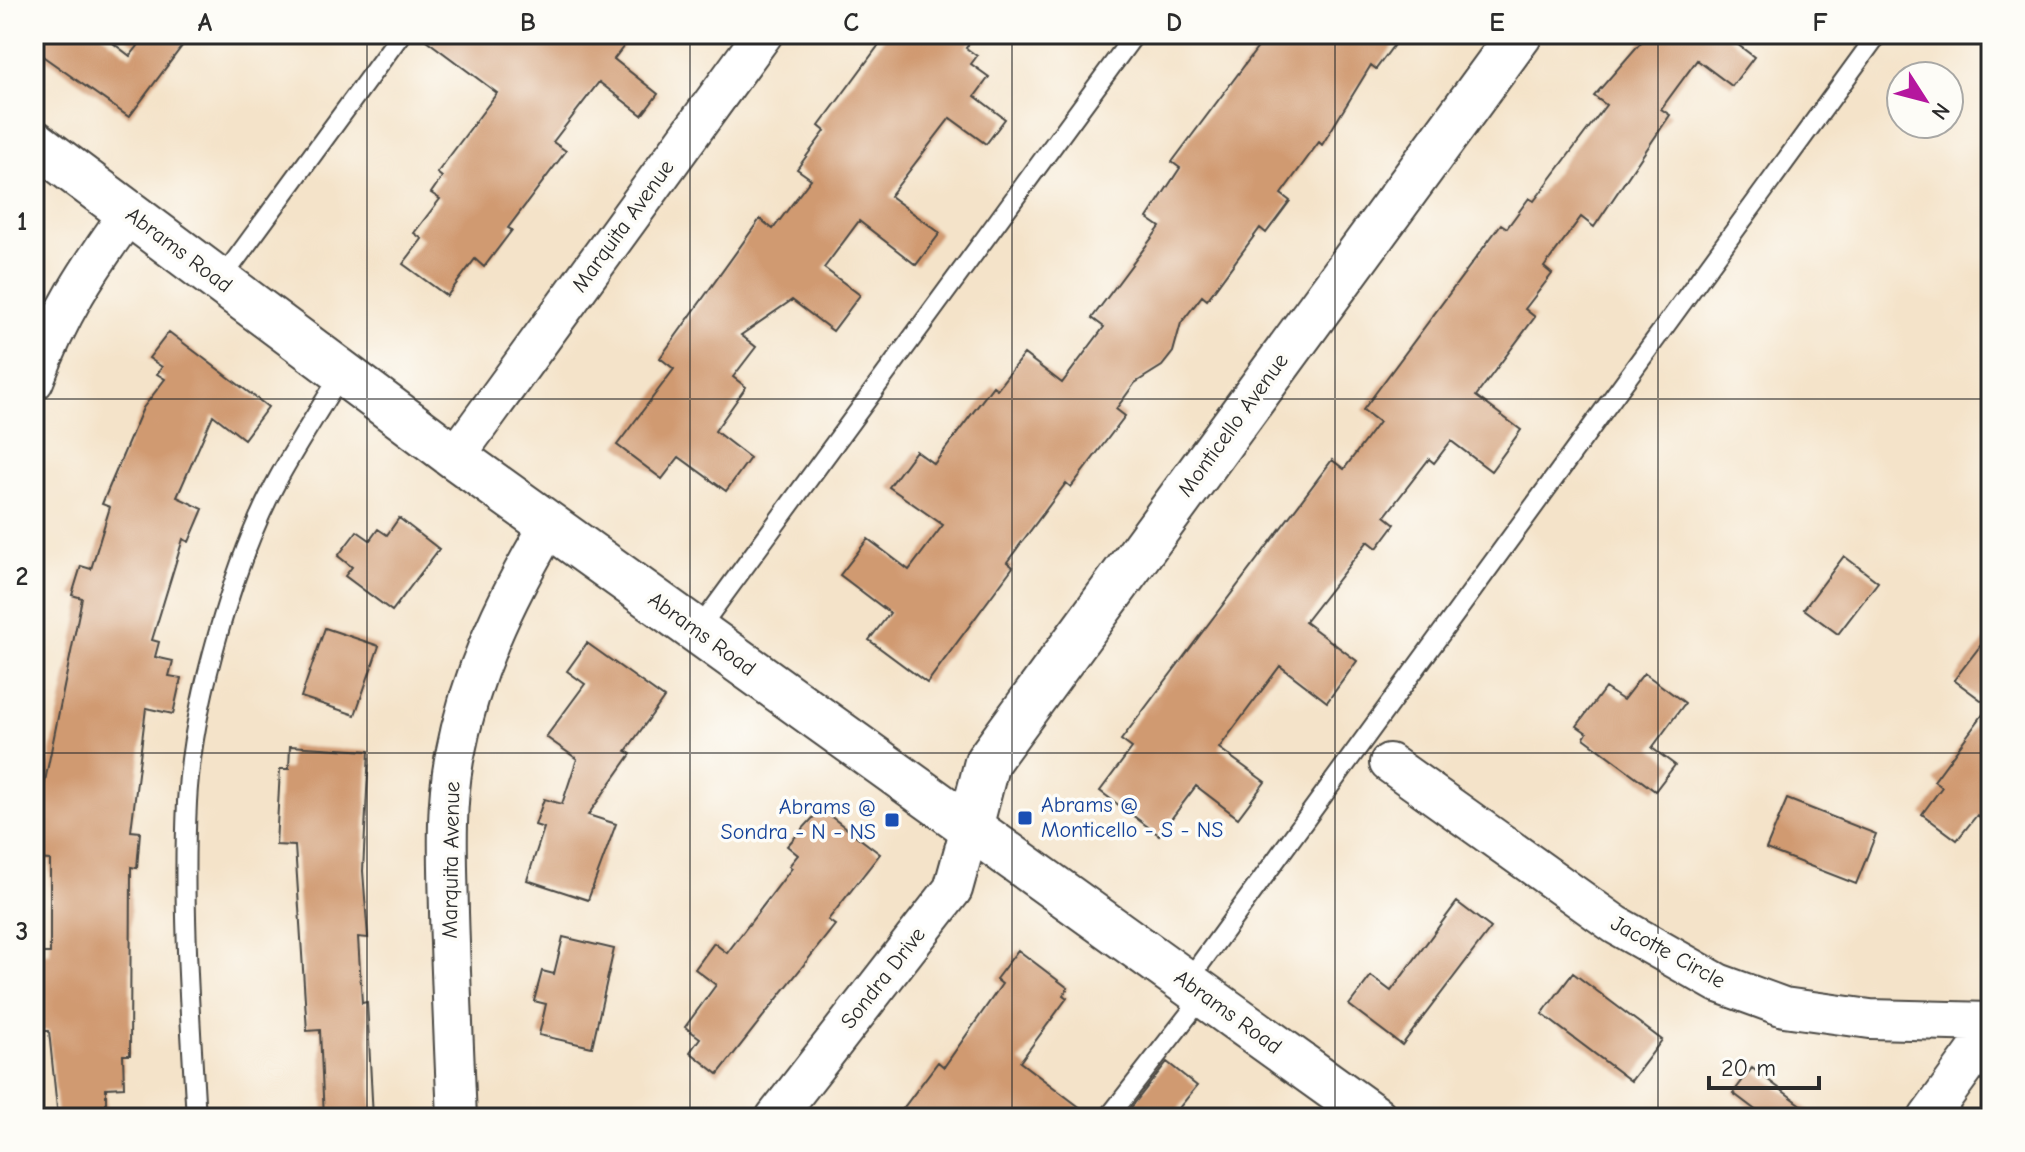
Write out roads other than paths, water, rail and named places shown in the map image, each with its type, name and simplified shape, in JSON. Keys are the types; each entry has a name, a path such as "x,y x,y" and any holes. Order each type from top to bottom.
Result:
{"main road":[{"name":"Monticello Avenue","path":"970,828 987,762 1520,34"},
{"name":"Abrams Road","path":"34,142 549,526 1375,1118"}],"street":[{"name":"Marquita Avenue","path":"455,457 763,34"},
{"path":"34,381 54,327 81,278 129,213"},
{"name":"Marquita Avenue","path":"457,1118 447,837 453,763 466,705 485,648 508,596 549,526"},
{"name":"Jacotte Circle","path":"1389,763 1616,925 1718,983 1784,1007 1870,1019 1991,1022"},
{"name":"Sondra Drive","path":"775,1118 953,889 970,828"},
{"path":"1928,1118 1991,1031"}],"lane":[{"path":"220,281 401,34"},
{"path":"698,630 1135,34"},
{"path":"1108,1118 1195,989 1878,34"},
{"path":"196,1118 189,977 187,801 204,686 238,574 278,479 342,373"}],"place":[{"name":"Abrams @ Monticello - S - NS","path":"1025,818"},
{"name":"Abrams @ Sondra - N - NS","path":"892,820"}]}
